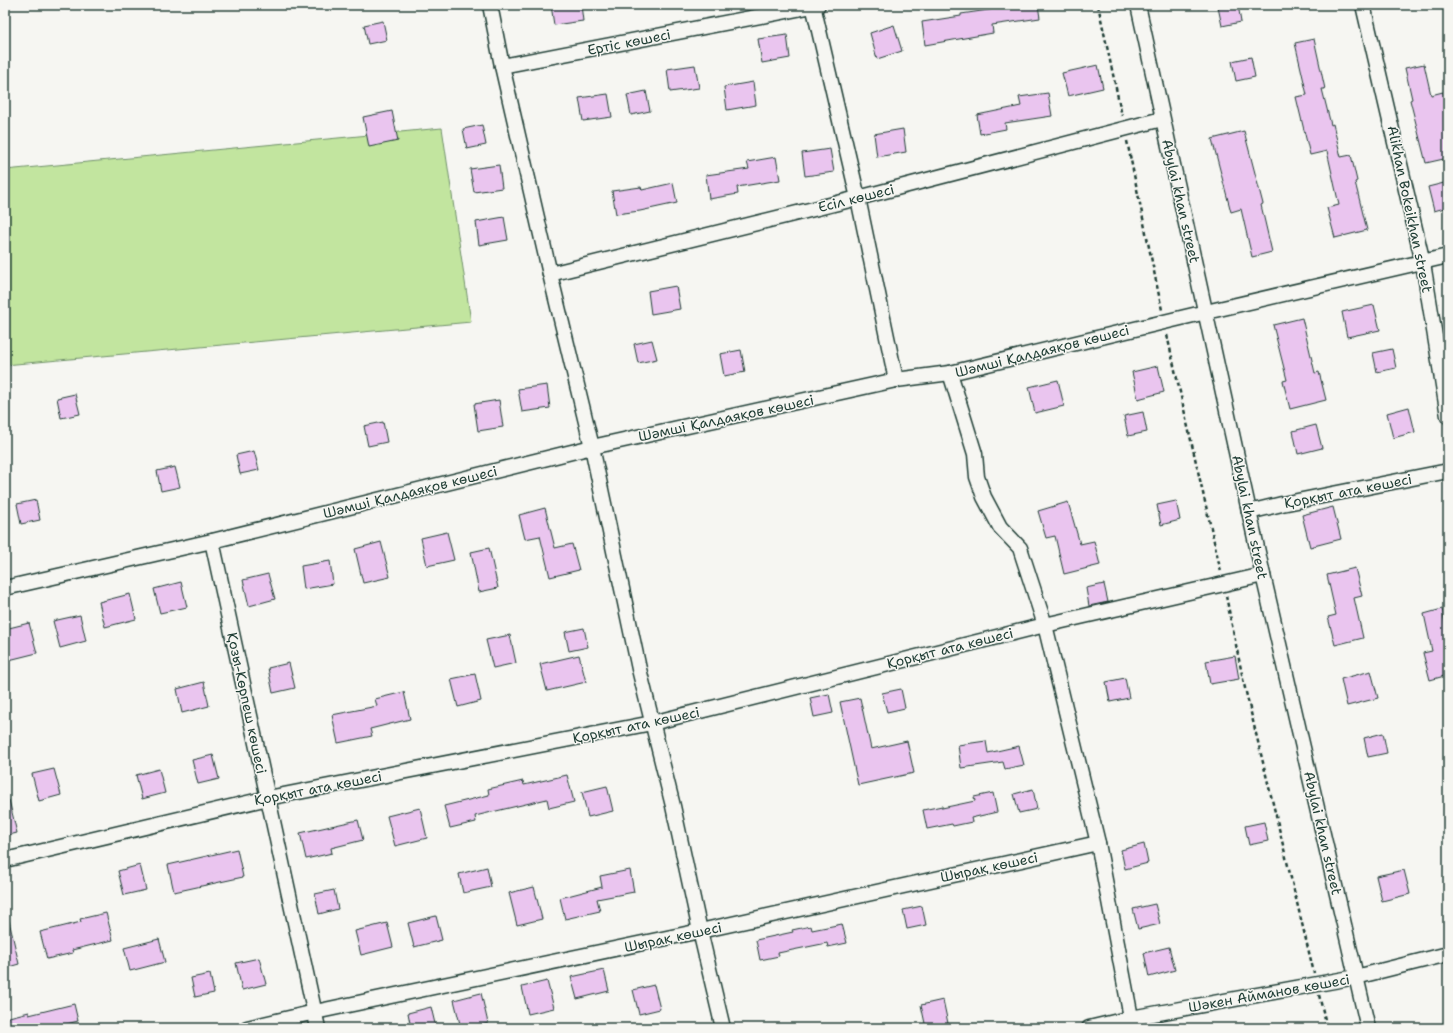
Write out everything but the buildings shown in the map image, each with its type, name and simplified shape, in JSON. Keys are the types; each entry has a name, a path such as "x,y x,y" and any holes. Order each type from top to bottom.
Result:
{"street":[{"path":"490,5 502,66 592,447 639,669 673,806 722,1028"},
{"path":"815,5 858,198 896,380"},
{"name":"Ертіс көшесі","path":"502,66 815,5"},
{"name":"Abylai khan street","path":"1138,5 1263,576 1368,1028"},
{"name":"Alikhan Bokeikhan street","path":"1363,5 1423,263 1448,416"},
{"name":"Есіл көшесі","path":"550,274 858,198 1162,119"},
{"name":"Шәмші Қалдаяқов көшесі","path":"5,588 212,541 592,447 896,380 950,373 1448,256"},
{"path":"950,373 974,454 977,477 984,497 1000,527 1020,548 1045,625 1098,843 1132,1023"},
{"name":"Қорқыт ата көшесі","path":"1249,512 1448,471"},
{"name":"Қозы-Көрпеш көшесі","path":"212,541 318,1028"},
{"name":"Қорқыт ата көшесі","path":"5,860 268,798 652,723 1045,625 1263,576"},
{"name":"Шырақ көшесі","path":"247,1028 315,1012 700,931 1098,843"},
{"name":"Шәкен Айманов көшесі","path":"1089,1028 1132,1023 1356,977 1448,954"}],"path":[{"path":"1098,5 1125,128 1164,322 1224,584 1244,684 1327,1028"}],"green space":[{"path":"442,128 471,322 5,365 5,170"}]}
